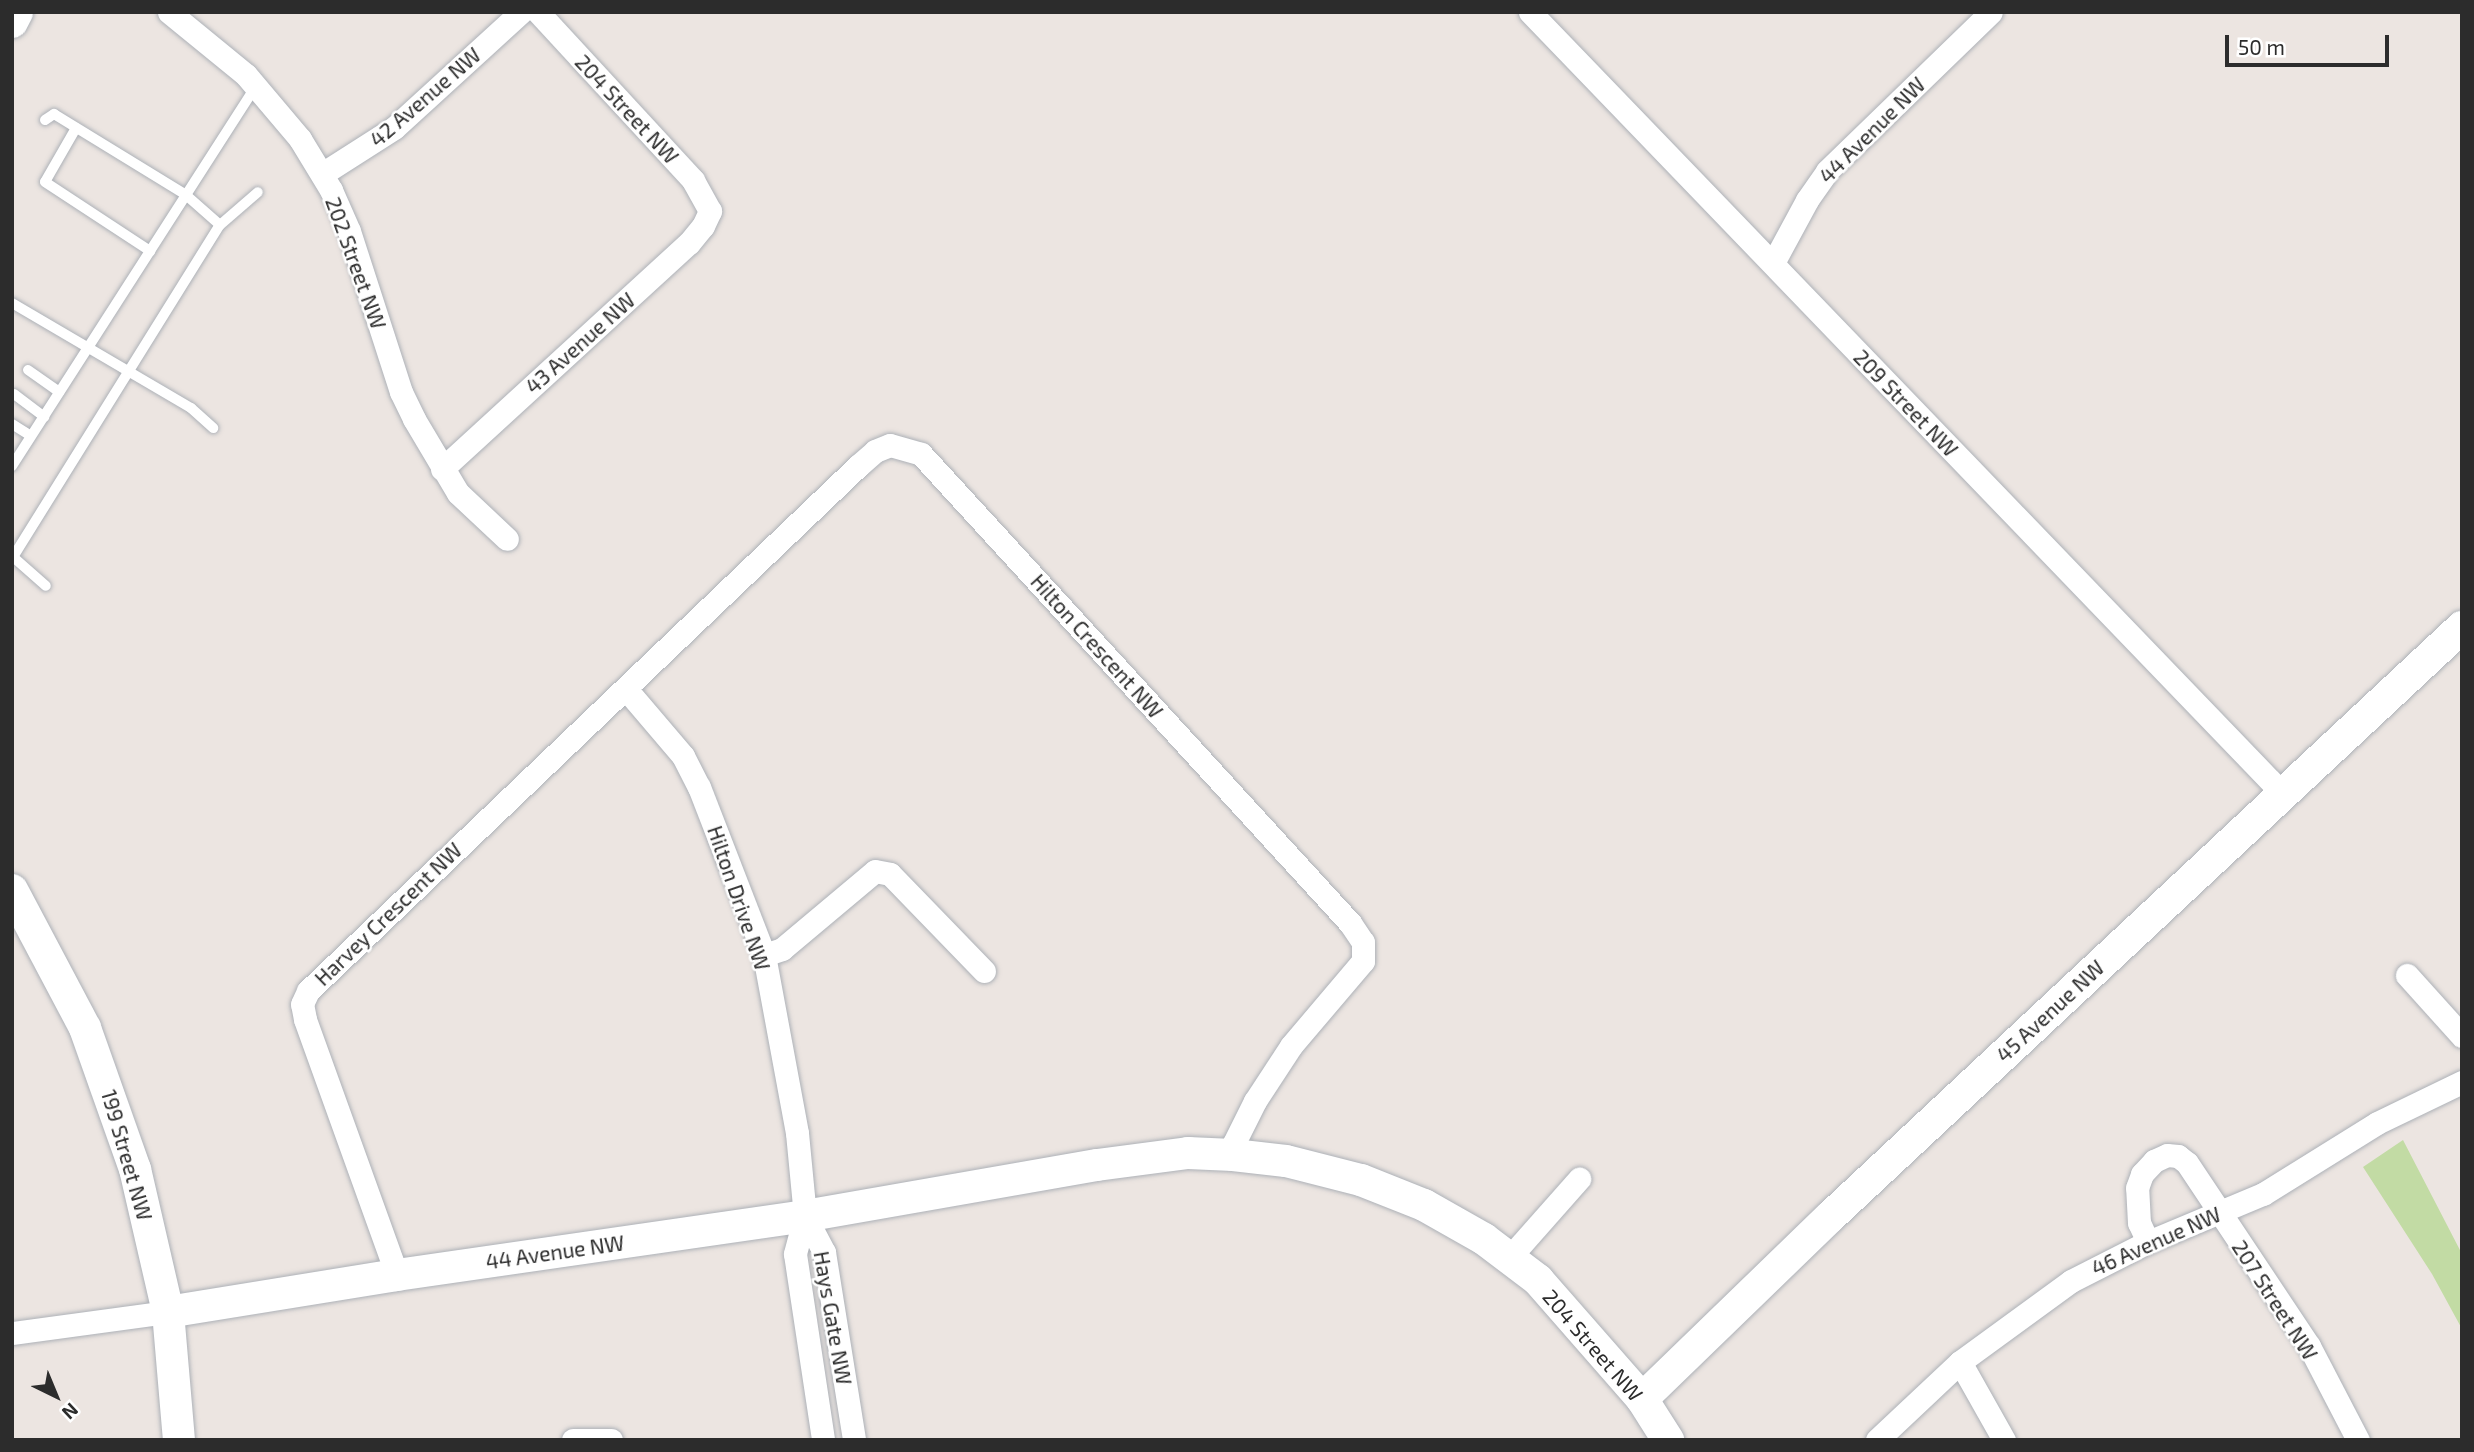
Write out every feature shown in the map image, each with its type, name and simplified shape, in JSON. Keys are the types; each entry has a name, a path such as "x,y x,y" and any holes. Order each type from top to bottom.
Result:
{"street":[{"path":"12,22 17,12"},
{"name":"202 Street NW","path":"169,12 216,48 275,105 322,174 355,248 401,392 442,469 469,506 507,539"},
{"name":"42 Avenue NW","path":"322,174 394,128 521,12"},
{"name":"204 Street NW","path":"538,12 693,180 710,211"},
{"name":"209 Street NW","path":"1530,12 2283,794"},
{"name":"44 Avenue NW","path":"1773,263 1807,200 1828,171 1991,12"},
{"name":"43 Avenue NW","path":"442,469 689,243 703,226 710,211"},
{"name":"Hilton Crescent NW","path":"626,689 875,451 890,445 921,454 1340,912 1363,942 1363,961 1291,1046 1255,1101 1234,1143 1233,1155"},
{"name":"45 Avenue NW","path":"1642,1399 1830,1217 2462,627"},
{"name":"Hilton Drive NW","path":"626,689 664,731 693,777 764,955 797,1133 805,1216"},
{"name":"Harvey Crescent NW","path":"397,1275 310,1034 302,1004 307,991 626,689"},
{"path":"764,955 782,949 875,871 890,874 985,971"},
{"name":"199 Street NW","path":"12,890 85,1028 104,1075 135,1169 169,1312 179,1440"},
{"path":"2407,975 2462,1036"},
{"name":"46 Avenue NW","path":"1877,1440 1960,1362 2063,1286 2148,1242 2263,1194 2377,1123 2462,1082"},
{"name":"204 Street NW","path":"1097,1165 1188,1153 1286,1161 1361,1180 1424,1205 1485,1239 1538,1280 1642,1399 1668,1440"},
{"name":"207 Street NW","path":"2148,1242 2139,1223 2137,1188 2142,1174 2160,1158 2178,1156 2187,1163 2218,1214 2309,1346 2358,1440"},
{"name":"44 Avenue NW","path":"12,1333 169,1312 397,1275 805,1216 1097,1165"},
{"path":"1510,1258 1579,1180"},
{"name":"Hays Gate NW","path":"805,1216 795,1254 823,1440"},
{"name":"Hays Gate NW","path":"805,1216 824,1252 854,1440"},
{"path":"1960,1362 2004,1440"},
{"path":"573,1440 611,1440"}],"lane":[{"path":"12,466 256,86"},
{"path":"44,120 54,114 186,195 220,225"},
{"path":"76,128 45,181 150,251"},
{"path":"46,586 13,556 220,225 258,192"},
{"path":"14,308 191,408 213,428"},
{"path":"29,370 60,392"},
{"path":"13,394 44,416"},
{"path":"12,425 31,436"}],"green space":[{"path":"2403,1140 2462,1254 2462,1329 2432,1274 2363,1167"}]}
